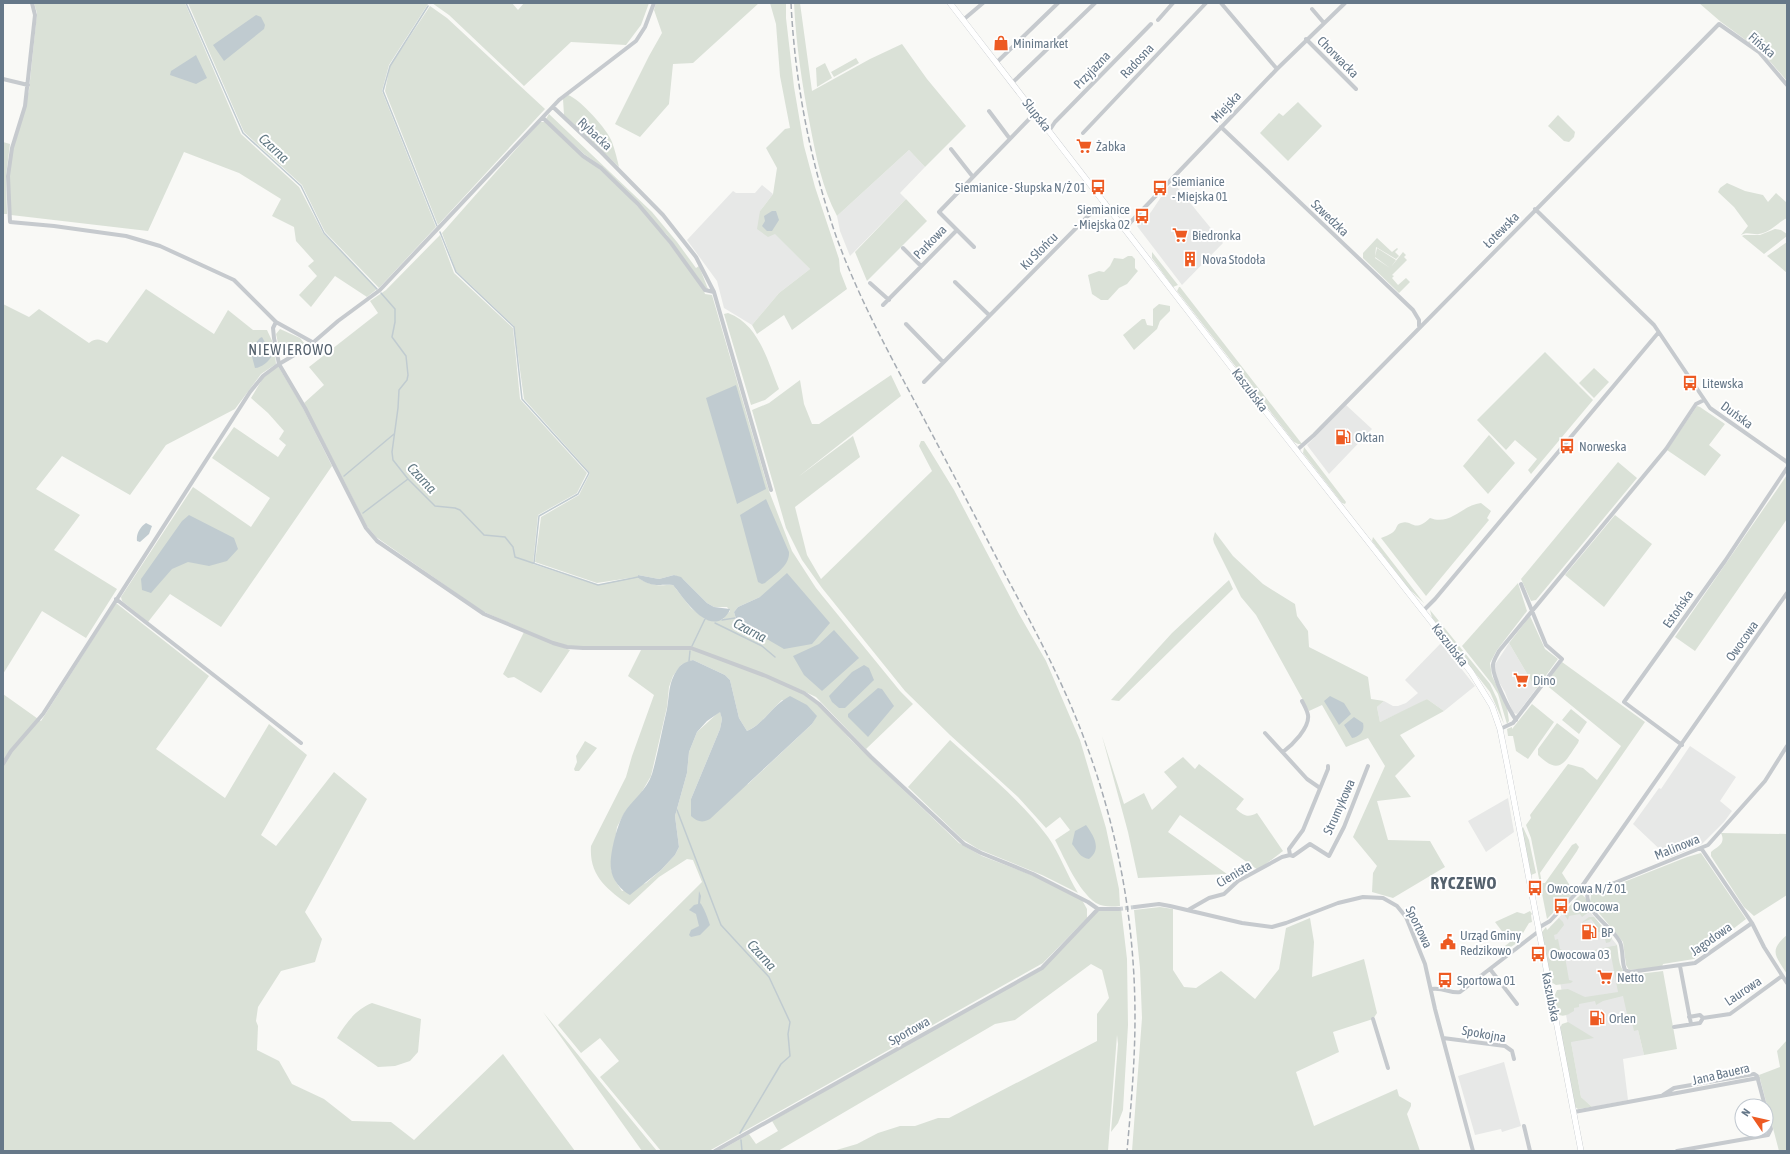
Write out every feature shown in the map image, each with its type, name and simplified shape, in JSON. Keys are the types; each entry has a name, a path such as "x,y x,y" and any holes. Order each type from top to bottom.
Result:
{"main road":[{"name":"Słupska","path":"950,3 1125,228"},
{"name":"Kaszubska","path":"1125,228 1296,450 1423,610 1484,690 1492,706 1500,729 1581,1151"}],"street":[{"path":"32,3 35,15 28,86 25,106 12,148 8,176 10,222 54,226 126,236 160,246 234,280 276,322 314,343"},
{"path":"3,764 11,751 43,714 250,392 263,376 279,364 314,343 338,321 380,290 566,94 624,52 636,41 645,27 654,3"},
{"path":"963,20 983,3"},
{"path":"996,63 1058,3"},
{"path":"1012,83 1095,3"},
{"path":"1158,20 1174,3"},
{"name":"Radosna","path":"1083,133 1206,3"},
{"path":"1221,3 1277,69"},
{"name":"Miejska","path":"1125,228 1277,69 1345,3"},
{"path":"1312,9 1324,23"},
{"name":"Przyjazna","path":"1049,131 1055,122 1151,24"},
{"name":"Fińska","path":"1719,24 1759,52 1787,85"},
{"name":"Łotewska","path":"1296,450 1314,435 1535,209 1719,24"},
{"name":"Chorwacka","path":"1306,40 1356,89"},
{"path":"3,79 28,86"},
{"name":"Rybacka","path":"553,107 663,215 696,257 714,292 771,490"},
{"path":"989,111 1010,139"},
{"name":"Parkowa","path":"884,305 956,230 939,212 1036,113"},
{"path":"543,118 583,156 601,168 638,204 671,243 705,290 714,292"},
{"name":"Szwedzka","path":"1221,127 1413,310 1420,320 1419,327"},
{"path":"951,149 973,177"},
{"name":"Ku Słońcu","path":"924,382 1088,216 1106,203"},
{"path":"1423,610 1435,599 1658,332 1654,325 1535,209"},
{"path":"956,230 974,247"},
{"path":"903,248 921,266"},
{"path":"955,282 989,315"},
{"path":"870,283 889,300"},
{"path":"276,322 273,328 279,364 305,408 370,535 377,541 484,614 568,647 691,648 766,676 804,693 820,704 871,757 964,844 981,853 1033,874 1088,902 1098,909 1120,909"},
{"path":"906,324 943,362"},
{"name":"Duńska","path":"1658,332 1704,400 1718,415 1787,462"},
{"path":"1516,720 1511,714 1494,676 1493,664 1499,651 1530,611 1666,449 1696,404 1704,400"},
{"name":"Estońska","path":"1682,745 1624,702 1725,561 1787,468"},
{"path":"1500,729 1510,725 1516,720 1562,659 1546,645 1530,611 1521,584"},
{"name":"Owocowa","path":"1431,989 1441,988 1458,993 1550,921 1580,889 1787,593"},
{"path":"116,599 301,743"},
{"path":"1283,752 1299,736 1308,719 1307,712 1302,701"},
{"path":"1265,733 1307,779 1320,788"},
{"name":"Malinowa","path":"1587,894 1708,845 1765,781 1787,746"},
{"path":"1290,856 1289,849 1303,830 1328,766"},
{"name":"Strumykowa","path":"1328,856 1344,827 1368,766"},
{"name":"Cienista","path":"1188,910 1209,898 1224,894 1238,881 1282,857 1297,854 1310,844 1328,856"},
{"path":"1701,848 1752,923 1764,947 1787,983"},
{"path":"1580,889 1587,894"},
{"name":"Jagodowa","path":"1587,894 1594,912 1620,943 1625,970 1632,972 1695,964 1752,923"},
{"name":"Sportowa","path":"1135,906 1159,904 1242,923 1272,927 1322,909 1353,900 1373,897 1383,898 1397,906 1406,917 1425,964 1473,1151"},
{"name":"Sportowa","path":"715,1151 1042,968 1098,909"},
{"path":"1680,966 1691,1024"},
{"path":"1490,969 1517,1004"},
{"name":"Laurowa","path":"1674,1027 1700,1023 1703,1018 1730,1014 1782,976"},
{"path":"1690,1017 1700,1015 1703,1018"},
{"path":"1373,1018 1388,1068"},
{"name":"Spokojna","path":"1443,1038 1506,1046 1512,1051 1514,1059"},
{"name":"Jana Bauera","path":"1662,1096 1671,1089 1686,1086 1754,1074 1758,1078"},
{"path":"1732,1078 1733,1083"},
{"path":"1758,1078 1764,1098"},
{"name":"Jana Bauera","path":"1574,1112 1758,1078"},
{"path":"1686,1086 1687,1092"},
{"path":"1524,1126 1530,1151"},
{"path":"1677,1151 1751,1138"}],"shaded area":[{"path":"34,3 185,3 241,134 299,187 323,233 377,289 367,297 335,276 311,307 299,295 317,276 308,266 314,261 296,241 294,227 272,216 281,199 239,173 184,152 148,231 11,215 9,176 13,149 29,90 37,13"},
{"path":"188,3 428,4 389,65 382,91 436,227 379,288 325,232 302,185 244,132"},
{"path":"432,3 512,3 518,10 524,3 649,3 641,25 626,45 571,42 524,86 449,15"},
{"path":"656,3 759,3 693,63 673,64 669,104 640,137 615,124 662,33 654,10"},
{"path":"770,3 786,3 786,18 794,87 804,146 815,187 839,259 840,271 847,289 792,330 784,315 757,334 752,325 779,293 810,269 775,234 768,237 757,229 760,211 773,194 777,168 766,148 785,129 790,128 780,76 776,24"},
{"path":"794,3 800,3 812,91 870,59 902,44 927,79 966,126 925,167 909,150 837,216 823,183 812,137 804,94 796,34"},
{"path":"1699,3 1787,3 1787,81 1761,51 1721,22"},
{"path":"430,6 447,18 545,109 438,225 385,91 390,66"},
{"path":"256,15 261,17 265,25 264,29 224,61 213,45"},
{"path":"196,55 207,78 196,84 170,75 171,71"},
{"path":"856,58 859,63 834,77 831,72"},
{"path":"825,63 832,78 817,87 816,68"},
{"path":"568,95 586,108 605,130 612,142 619,167 564,115 563,99"},
{"path":"1298,102 1322,126 1288,161 1260,133 1279,113 1283,116"},
{"path":"549,114 652,212 696,268 699,266 708,289 706,289 667,235 601,166 584,154 546,119"},
{"path":"1558,115 1575,132 1574,137 1569,142 1564,141 1548,126"},
{"path":"540,122 545,122 595,165 631,199 666,239 703,288 705,294 712,295 769,491 792,551 816,588 900,691 913,704 866,749 816,697 799,689 803,694 822,708 851,740 959,843 982,856 1034,876 1082,900 1087,909 1087,918 1043,963 709,1151 661,1151 600,1077 619,1061 600,1038 581,1053 558,1025 702,882 693,860 687,859 659,877 629,905 601,881 596,874 591,856 591,846 626,777 654,695 628,676 641,650 659,649 664,646 568,646 553,642 482,611 376,537 367,526 304,403 324,385 309,367 378,313 370,301 386,290 440,235 454,273 513,328 520,399 587,473 577,493 538,515 533,564 597,585 636,577 597,583 535,562 541,517 579,495 590,473 524,399 514,326 456,271 442,233","holes":["638,575 659,579 674,575 683,579 707,603 714,607 727,607 730,611 722,620 705,619 691,608 673,585 652,584 638,578","760,597 737,622 734,612 738,607","693,660 725,675 730,680 739,718 747,731 762,721 782,700 816,716 812,724 748,784 691,799 720,729 722,719 720,711 697,732 689,752 687,773 675,816 679,847 675,855 646,883 622,891 616,882 611,869 617,827 625,812 640,795 651,776 667,707 669,687 673,676 681,665"]},
{"path":"3,142 10,144 6,176 7,214 3,214"},
{"path":"909,150 925,167 900,193 906,199 850,256 840,231 837,216"},
{"path":"1173,182 1223,243 1182,285 1137,226 1151,212"},
{"path":"1727,183 1745,191 1763,195 1768,202 1776,193 1787,203 1787,218 1763,233 1746,233 1741,235 1748,226 1734,207 1718,192 1720,188"},
{"path":"762,185 773,194 760,211 775,233 810,269 779,293 752,325 724,308 717,281 687,240 733,191 736,193 755,193"},
{"path":"906,199 927,221 867,281 855,252"},
{"path":"772,211 776,211 779,220 772,231 767,231 762,226 765,221 764,216"},
{"path":"1775,229 1781,230 1787,234 1787,236 1764,254 1742,236 1760,235"},
{"path":"1377,238 1392,252 1397,248 1398,249 1395,252 1399,256 1396,259 1376,247 1375,256 1377,248 1396,260 1391,267 1403,252 1406,255 1404,257 1407,260 1392,275 1394,276 1392,278 1398,285 1406,278 1410,282 1399,293 1363,258 1363,253"},
{"path":"1787,242 1787,273 1767,256"},
{"path":"1152,252 1178,285 1173,287 1152,258"},
{"path":"1128,256 1132,256 1135,259 1135,268 1138,271 1127,284 1119,288 1108,300 1101,300 1092,294 1088,275 1099,271 1104,272 1110,266 1114,258 1123,259"},
{"path":"1179,287 1302,444 1294,442 1177,291"},
{"path":"146,289 214,334 228,310 253,330 267,330 274,345 276,364 261,374 235,409 166,445 130,495 62,456 36,489 80,515 54,550 117,589 86,638 42,611 3,674 3,304 29,317 39,309 89,343 94,340 98,340 107,343"},
{"path":"1159,304 1170,306 1170,311 1160,321 1157,329 1134,350 1123,335 1142,319 1145,319 1147,325 1153,326 1153,309"},
{"path":"728,313 739,318 755,335 766,356 779,389 765,400 751,405 724,314"},
{"path":"280,329 300,338 304,343 289,354 280,352 276,334"},
{"path":"262,337 272,355 265,364 255,368 250,349"},
{"path":"1545,352 1593,400 1531,474 1528,470 1537,459 1515,440 1506,450 1477,420"},
{"path":"278,366 302,406 332,466 221,627 170,594 148,622 122,601 121,597 193,487 251,527 270,498 212,458 234,427 278,457 286,445 279,439 284,431 268,413 251,398 263,378"},
{"path":"1594,368 1609,382 1594,398 1579,383"},
{"path":"891,375 901,396 798,477 853,436 860,457 795,507 807,555 821,579 932,471 919,446 921,441 924,441 954,490 1019,614 1046,661 1080,740 1106,828 1119,889 1120,906 1114,907 1096,903 1083,891 1055,840 1070,830 1060,817 1046,828 1018,797 950,735 905,691 822,588 802,560 786,528 752,410 769,403 800,380 804,404 812,424 819,424"},
{"path":"736,385 766,489 737,504 706,398"},
{"path":"1346,405 1372,429 1329,474 1307,445"},
{"path":"1697,406 1725,424 1709,445 1721,455 1705,476 1667,450"},
{"path":"1489,435 1515,463 1488,494 1463,466"},
{"path":"1304,447 1346,502 1345,504 1342,503 1303,453"},
{"path":"1618,462 1637,478 1536,600 1531,601 1521,579"},
{"path":"1787,475 1787,519 1695,651 1675,637"},
{"path":"766,499 789,552 789,557 781,570 762,584 758,582 740,515"},
{"path":"1481,503 1491,511 1487,518 1489,520 1426,596 1381,538 1392,533 1401,523 1405,522 1417,526 1430,518 1437,520 1444,519 1468,507"},
{"path":"189,515 234,538 238,549 227,561 209,566 188,562 172,569 151,593 142,590 141,579 182,521"},
{"path":"1615,515 1652,544 1604,607 1565,575"},
{"path":"146,523 152,526 149,534 140,542 137,541 139,531"},
{"path":"1215,532 1233,556 1263,584 1295,604 1297,616 1308,631 1309,647 1368,677 1371,699 1384,701 1377,707 1380,722 1427,699 1444,711 1400,735 1415,756 1395,776 1411,797 1377,801 1388,840 1430,841 1445,867 1393,898 1372,892 1373,873 1377,866 1353,837 1385,766 1368,738 1346,747 1322,705 1309,711 1256,615 1241,597 1214,543 1213,539"},
{"path":"1373,537 1424,603 1409,589 1372,541"},
{"path":"787,573 830,623 812,644 784,649 737,622 734,612 738,607 760,597"},
{"name":"Czarna","path":"638,575 659,579 674,575 681,577 707,603 714,607 730,609 728,614 721,620 714,622 707,620 688,604 673,585 652,584 638,578"},
{"path":"1229,580 1233,589 1119,701 1111,700 1172,633"},
{"path":"1518,583 1527,611 1497,650 1490,663 1492,676 1507,707 1509,721 1507,724 1498,694 1462,646"},
{"path":"116,603 209,676 156,749 225,798 269,724 307,755 261,835 276,846 334,772 367,799 305,912 322,939 315,962 281,971 258,1007 256,1021 258,1026 257,1050 279,1061 292,1084 324,1099 352,1121 391,1122 414,1140 503,1054 575,1151 3,1151 3,694 41,721"},
{"path":"1430,610 1490,684 1497,699 1504,724 1490,692 1432,618"},
{"path":"1530,616 1545,649 1558,659 1536,689 1509,643"},
{"path":"834,630 859,658 822,691 804,675 793,656 819,644"},
{"path":"524,632 570,650 541,693 514,677 508,678 503,674"},
{"path":"1441,643 1475,686 1444,711 1427,699 1380,722 1377,707 1384,701 1393,706 1398,706 1406,703 1418,693 1405,680"},
{"path":"1509,643 1536,689 1517,714 1513,713 1505,692 1493,672 1494,666"},
{"path":"693,660 725,675 730,680 739,718 747,731 759,724 783,700 790,696 807,705 817,716 812,724 710,819 698,821 691,816 691,799 720,729 722,719 720,712 707,721 697,732 689,752 687,773 675,816 679,847 675,855 661,870 630,895 618,884 612,873 611,856 616,833 621,818 627,808 650,780 658,750 673,677 681,665"},
{"path":"1562,662 1645,722 1540,873 1542,883 1545,883 1572,845 1576,843 1579,847 1562,873 1574,892 1547,919 1531,838 1526,825 1531,818 1530,815 1568,764 1583,768 1597,780 1621,746 1545,684"},
{"path":"864,665 869,668 874,680 845,708 839,708 832,702 829,696 852,672"},
{"path":"878,688 882,689 894,706 868,737 848,717 848,714"},
{"path":"1330,696 1344,703 1351,714 1339,725 1324,701"},
{"path":"1532,704 1554,722 1528,759 1516,751 1513,736 1508,736 1507,729 1512,727 1512,729"},
{"path":"1571,709 1587,722 1579,734 1562,720"},
{"path":"1354,717 1363,723 1363,731 1352,738 1344,725"},
{"path":"1557,723 1579,740 1565,761 1557,766 1545,761 1538,755 1538,749"},
{"path":"1102,736 1124,804 1144,793 1152,810 1177,787 1164,772 1183,757 1195,769 1199,764 1244,799 1236,809 1246,816 1257,813 1283,851 1258,870 1180,815 1168,832 1227,874 1138,878 1128,832"},
{"path":"950,740 1002,786 1037,823 1048,837 1060,857 1078,893 1042,875 978,849 962,839 908,787"},
{"path":"585,741 597,748 579,771 575,771 574,769 577,762 576,756"},
{"path":"1690,746 1736,777 1720,801 1732,811 1724,822 1702,844 1669,858 1633,824 1659,788 1661,789"},
{"path":"1508,798 1514,832 1486,852 1468,821"},
{"path":"1086,825 1094,838 1096,847 1093,855 1089,859 1081,855 1072,844 1075,831"},
{"path":"1523,827 1529,840 1536,873 1531,875 1522,829"},
{"path":"1721,833 1787,834 1787,895 1754,916 1744,907 1711,856 1711,852 1719,846 1723,840"},
{"path":"1701,853 1746,919 1694,959 1663,964 1662,967 1629,970 1626,965 1623,942 1590,902 1591,895 1687,857"},
{"path":"699,891 701,896 700,903 710,925 700,935 691,937 689,935 691,930 699,926 696,914 689,910 694,905 698,904"},
{"path":"1581,894 1586,899 1589,912 1582,917 1580,914 1569,916 1568,920 1563,913"},
{"path":"1578,897 1617,945 1613,946 1623,994 1638,1030 1644,1055 1623,1059 1628,1100 1592,1107 1581,1097 1550,927"},
{"path":"1160,907 1173,909 1173,970 1184,987 1196,988 1221,971 1255,999 1279,969 1286,928 1310,918 1314,942 1312,977 1364,959 1377,1013 1373,1019 1333,1032 1339,1052 1296,1072 1314,1126 1397,1089 1399,1096 1411,1103 1407,1114 1420,1151 1132,1151 1142,1018 1140,968 1134,910"},
{"path":"1121,908 1127,959 1128,1025 1123,1110 1118,1123 1111,1132 1118,1044 1117,1035 1108,1151 833,1151 857,1144 878,1133 900,1126 915,1126 938,1118 949,1118 1097,1041 1097,1014 1109,998 1102,970 1091,964 1015,1020 995,1024 778,1151 719,1151 749,1134 756,1144 778,1131 772,1121 1042,968 1098,909"},
{"path":"1530,911 1532,914 1532,922 1529,923 1517,943 1503,952 1500,950 1510,942 1495,922 1517,912 1524,914"},
{"path":"1589,917 1594,917 1612,938 1610,942 1606,943 1604,935 1601,936 1600,932 1597,932 1595,924 1591,919 1581,923"},
{"path":"1559,918 1564,925 1557,934 1554,935 1555,940 1558,939 1560,949 1564,951 1569,980 1573,981 1571,983 1556,985 1551,982 1542,932 1546,927 1547,930"},
{"path":"1787,935 1787,974 1777,958 1776,950 1777,945"},
{"path":"1617,945 1621,968 1627,974 1631,975 1663,971 1677,1049 1644,1055 1638,1030 1634,1031 1630,1014 1627,1014 1623,996 1603,1001 1596,1005 1595,1001 1579,1004 1579,1007 1574,1008 1574,1011 1564,1016 1558,1014 1554,997 1557,990 1568,989 1585,997 1618,992 1610,950 1586,955 1586,952"},
{"path":"372,1003 421,1019 418,1052 410,1061 395,1066 378,1067 337,1038 356,1013"},
{"path":"543,1012 657,1151 642,1151"},
{"path":"1568,1022 1594,1038 1571,1042 1581,1097 1592,1107 1578,1109 1575,1107 1560,1028 1562,1024"},
{"path":"1787,1040 1787,1151 1779,1151 1774,1132 1774,1098 1765,1098 1759,1075 1780,1067 1777,1051"},
{"path":"1504,1062 1521,1126 1502,1132 1501,1129 1475,1135 1458,1076"}],"waterway":[{"name":"Czarna","path":"186,3 243,133 301,186 324,233 377,289"},
{"path":"428,6 390,66 383,91 437,226"},
{"path":"440,232 456,272 514,327 522,399 589,473 578,494 539,516 534,563"},
{"name":"Czarna","path":"381,293 395,309 395,322 392,337 406,356 408,375 407,380 399,390 392,452 393,460 408,479 435,506 460,510 484,535 505,537 513,547 515,557 598,585 638,577"},
{"path":"344,476 394,434"},
{"path":"363,513 408,479"},
{"path":"722,620 735,618"},
{"name":"Czarna","path":"692,646 705,619"},
{"name":"Czarna","path":"715,623 762,646 775,657"},
{"name":"Czarna","path":"689,661 690,651"},
{"name":"Czarna","path":"677,810 721,925 769,977 790,1022 788,1034 790,1056 781,1064 740,1133"},
{"name":"Czarna","path":"741,1140 742,1151"}],"tunnel":[{"path":"1119,909 1135,907"}],"railway":[{"path":"791,3 796,63 811,150 827,208 844,258 883,341 1048,657 1077,720 1097,774 1107,808 1122,877 1132,947 1135,1017 1127,1151"}],"place":[{"name":"Minimarket","path":"1001,43"},
{"name":"Żabka","path":"1084,146"},
{"name":"Siemianice - Słupska N/Ż 01","path":"1098,187"},
{"name":"Siemianice - Miejska 01","path":"1160,188"},
{"name":"Siemianice - Miejska 02","path":"1142,216"},
{"name":"Biedronka","path":"1180,235"},
{"name":"Nova Stodoła","path":"1190,259"},
{"name":"Litewska","path":"1690,383"},
{"name":"Oktan","path":"1343,437"},
{"name":"Norweska","path":"1567,446"},
{"name":"Dino","path":"1521,680"},
{"name":"Owocowa N/Ż 01","path":"1535,888"},
{"name":"Owocowa","path":"1561,906"},
{"name":"BP","path":"1589,932"},
{"name":"Urząd Gminy Redzikowo","path":"1448,942"},
{"name":"Owocowa 03","path":"1538,954"},
{"name":"Netto","path":"1605,977"},
{"name":"Sportowa 01","path":"1445,980"},
{"name":"Orlen","path":"1597,1018"}],"district":[{"name":"NIEWIEROWO","path":"291,349"},
{"name":"RYCZEWO","path":"1464,883"}]}
